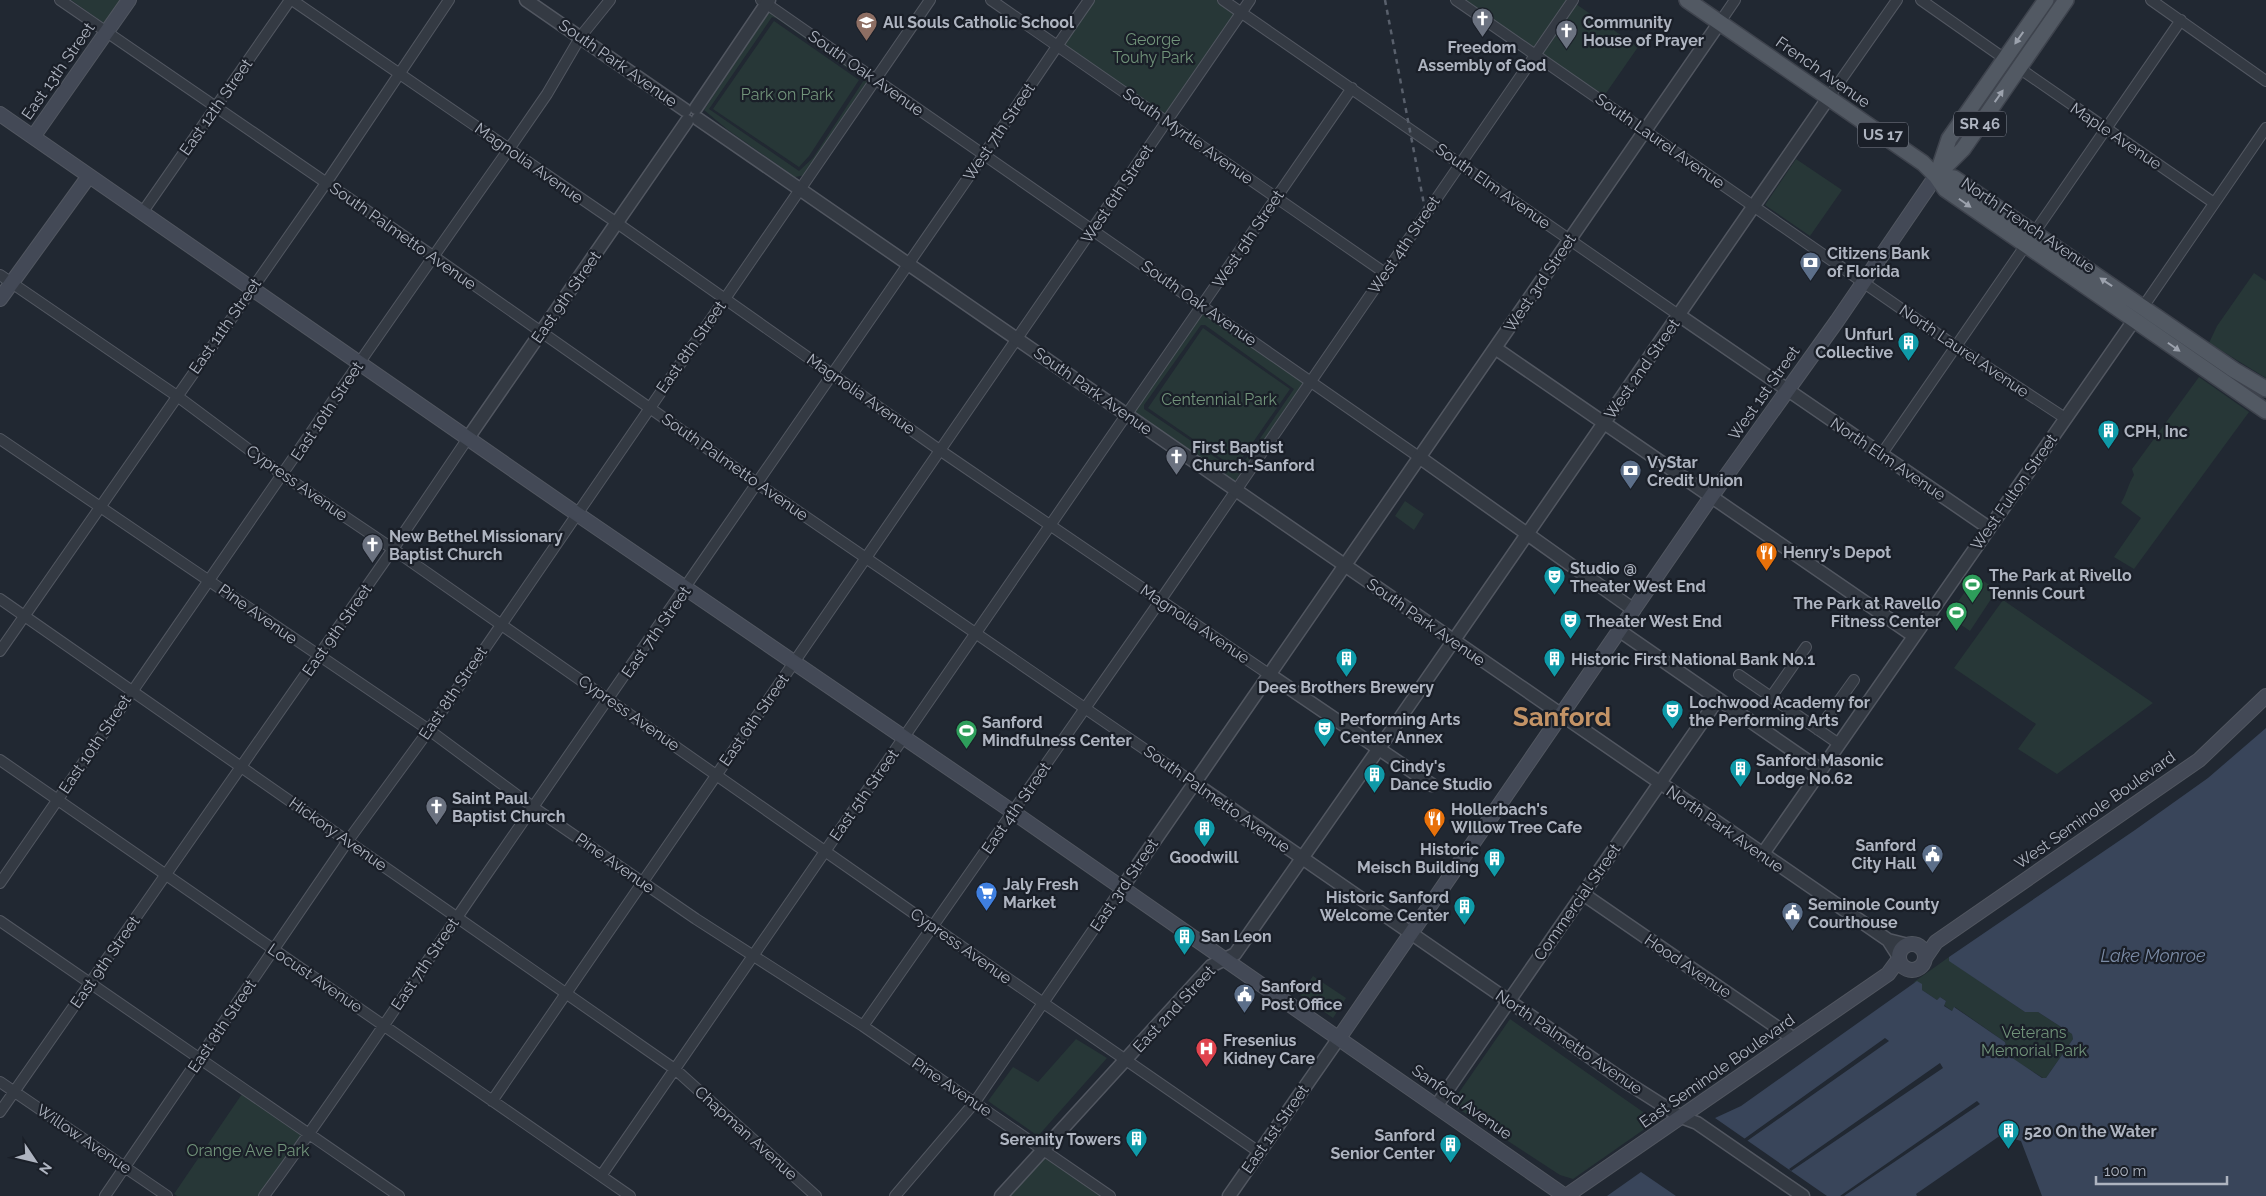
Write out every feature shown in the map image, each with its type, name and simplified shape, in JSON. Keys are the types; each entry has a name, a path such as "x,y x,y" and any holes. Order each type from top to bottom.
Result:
{"main road":[{"name":"East 13th Street","path":"33,136 129,0"},
{"name":"French Avenue","path":"1687,0 1829,97 1922,163 1936,176"},
{"name":"West 1st Street","path":"1936,176 1949,139 2046,0"},
{"name":"West 1st Street","path":"1339,1038 1711,497 1864,282 1936,176 1963,149 2066,0"},
{"name":"Sanford Avenue","path":"0,114 577,514 1226,959 1566,1196"},
{"path":"0,299 6,279 89,176"},
{"name":"North French Avenue","path":"1936,176 1954,178 2034,232 2266,411"},
{"name":"North French Avenue","path":"1936,176 1945,190 2025,245 2266,390"},
{"name":"North French Avenue","path":"2250,381 2266,394"},
{"name":"West Seminole Boulevard","path":"1909,970 1918,969 1936,942 2199,760 2266,696"},
{"name":"West Seminole Boulevard","path":"1912,945 1936,942"},
{"path":"1909,970 1902,965 1899,958 1902,949 1912,945 1923,950 1925,958"},
{"name":"East Seminole Boulevard","path":"1566,1196 1888,974 1899,958"},
{"name":"East Seminole Boulevard","path":"1888,974 1909,970"}],"street":[{"name":"South Palmetto Avenue","path":"60,0 434,256 758,484 977,632 1301,859 1411,933"},
{"name":"Magnolia Avenue","path":"291,0 617,223 1160,601 1432,785"},
{"name":"East 12th Street","path":"142,213 291,0"},
{"name":"East 11th Street","path":"0,651 250,288 326,183 449,0"},
{"name":"South Park Avenue","path":"526,0 582,36 800,189 1562,715"},
{"name":"East 10th Street","path":"0,883 132,689 210,580 547,94 582,36 610,0"},
{"name":"East 8th Street","path":"105,1196 347,842 429,730 930,0"},
{"name":"South Myrtle Avenue","path":"991,0 1385,273"},
{"name":"West 7th Street","path":"909,263 1089,0"},
{"name":"South Elm Avenue","path":"1223,0 1787,390"},
{"name":"West 6th Street","path":"1017,339 1250,0"},
{"name":"South Laurel Avenue","path":"1456,0 1864,282"},
{"name":"West 4th Street","path":"1235,490 1573,0"},
{"name":"West 3rd Street","path":"1344,565 1735,0"},
{"path":"1829,97 1897,0"},
{"path":"1921,0 2005,59"},
{"path":"2151,0 2266,81"},
{"name":"South Oak Avenue","path":"766,1 983,156 1094,229 1528,533 1634,610"},
{"name":"East 9th Street","path":"0,1112 320,656 692,114 766,1"},
{"path":"1880,455 2181,20"},
{"name":"Maple Avenue","path":"2019,68 2214,203"},
{"name":"West 5th Street","path":"1126,414 1352,88"},
{"name":"West 2nd Street","path":"1453,640 1680,316 1753,206 1829,97"},
{"name":"West Fulton Street","path":"1762,855 2266,128"},
{"name":"East 7th Street","path":"264,1196 310,1134 458,916 758,484 831,373 909,263"},
{"name":"Cypress Avenue","path":"6,279 177,396 283,475 393,549 1259,1152"},
{"name":"North Laurel Avenue","path":"1864,282 1955,346 2065,418"},
{"name":"East 6th Street","path":"492,1101 1017,339"},
{"path":"1495,348 1914,636"},
{"name":"North Elm Avenue","path":"1787,390 1989,528"},
{"name":"East 5th Street","path":"601,1176 676,1070 752,954 826,851 1126,414"},
{"name":"Pine Avenue","path":"0,439 429,730 534,807 642,882 863,1026 1110,1196"},
{"name":"East 4th Street","path":"863,1026 1160,601 1235,490"},
{"name":"East 3rd Street","path":"894,1196 975,1102 1045,1003 1344,565"},
{"name":"Hickory Avenue","path":"0,599 132,689 347,842 458,916 676,1070"},
{"path":"1620,631 1821,770"},
{"name":"East 2nd Street","path":"1001,1196 1211,966 1235,954 1453,640"},
{"path":"1771,697 1806,647"},
{"path":"1739,675 1839,744"},
{"path":"1818,730 1854,680"},
{"name":"Commercial Street","path":"1437,1105 1718,699"},
{"name":"North Park Avenue","path":"1562,715 1762,855 1888,940"},
{"name":"Locust Avenue","path":"0,760 630,1196"},
{"name":"Hood Avenue","path":"1583,894 1794,1039"},
{"path":"0,922 399,1196"},
{"name":"North Palmetto Avenue","path":"1411,933 1625,1081 1681,1117 1697,1123 1803,1196"},
{"path":"1888,940 1912,945"},
{"path":"1888,940 1899,958"},
{"name":"East 1st Street","path":"1229,1196 1339,1038"},
{"name":"Chapman Avenue","path":"676,1070 816,1196"},
{"name":"Willow Avenue","path":"0,1082 167,1196"}],"green space":[{"path":"71,0 122,0 105,24"},
{"name":"George Touhy Park","path":"1095,0 1217,0 1236,14 1165,115 1063,45"},
{"path":"1464,0 1567,0 1534,47"},
{"path":"1576,4 1638,47 1604,96 1542,53"},
{"path":"769,12 868,80 806,175 795,177 728,130 704,110","holes":["772,17 864,80 813,158 799,171 709,109"]},
{"name":"Park on Park","path":"774,21 859,80 809,156 799,167 713,109"},
{"path":"1796,159 1842,190 1810,236 1765,205"},
{"path":"2254,273 2266,281 2266,378 2209,343 2217,326"},
{"path":"1204,312 1304,383 1233,484 1133,414","holes":["1201,325 1205,325 1294,389 1237,472 1144,409 1144,405"]},
{"name":"Centennial Park","path":"1203,328 1290,389 1235,468 1148,408"},
{"path":"2199,377 2249,412 2134,569 2114,557 2141,518 2121,503 2134,475 2132,469"},
{"path":"1405,501 1424,514 1414,530 1395,516"},
{"name":"The Park at Rivello Tennis Court","path":"1976,576 1997,590 1970,631 1948,616"},
{"path":"2003,600 2153,703 2057,774 2018,749 2036,724 1954,668"},
{"name":"Veterans Memorial Park","path":"1949,957 1950,961 2025,1012 2038,1012 2072,1034 2073,1039 2046,1078 2043,1078 2007,1055 2005,1042 1955,1007 1952,1011 1944,1005 1946,1001 1940,997 1937,1000 1914,982"},
{"path":"1313,976 1346,998 1333,1018 1300,995"},
{"path":"1510,1019 1656,1121 1573,1179 1560,1175 1451,1104"},
{"path":"1076,1039 1107,1058 1038,1136 988,1101 1013,1067 1038,1082"},
{"name":"Orange Ave Park","path":"242,1094 302,1136 258,1196 177,1196 174,1194"},
{"path":"1043,1157 1102,1196 1008,1196"}],"water":[{"name":"Lake Monroe","path":"2266,728 2266,1196 2042,1196 2021,1141 2001,1135 1916,1194 1917,1196 1827,1196 1715,1118 1741,1106 1917,981 1922,984 1922,990 1937,1000 1940,997 1946,1001 1944,1006 1952,1011 1954,1007 2005,1042 2008,1055 2042,1078 2046,1078 2073,1039 2072,1034 2038,1012 2025,1012 1949,961 1949,957 2208,778"},
{"path":"1641,1172 1676,1196 1607,1196"}],"pier":[{"path":"1885,1038 1889,1041 1747,1141 1744,1139"},
{"path":"1940,1063 1943,1068 1791,1171 1789,1169"},
{"path":"1977,1101 1980,1104 1844,1196 1840,1196"}],"railway":[{"path":"1385,0 1427,220"}],"place":[{"name":"Freedom Assembly of God","path":"1482,37"},
{"name":"All Souls Catholic School","path":"867,41"},
{"name":"Community House of Prayer","path":"1567,50"},
{"name":"Citizens Bank of Florida","path":"1811,281"},
{"name":"Unfurl Collective","path":"1909,362"},
{"name":"CPH, Inc","path":"2108,450"},
{"name":"First Baptist Church-Sanford","path":"1176,475"},
{"name":"VyStar Credit Union","path":"1631,490"},
{"name":"New Bethel Missionary Baptist Church","path":"373,564"},
{"name":"Henry's Depot","path":"1767,571"},
{"name":"Studio @ Theater West End","path":"1554,596"},
{"name":"The Park at Rivello Tennis Court","path":"1973,603"},
{"name":"The Park at Ravello Fitness Center","path":"1957,631"},
{"name":"Theater West End","path":"1570,640"},
{"name":"Dees Brothers Brewery","path":"1346,677"},
{"name":"Historic First National Bank No.1","path":"1555,678"},
{"name":"Lochwood Academy for the Performing Arts","path":"1673,730"},
{"name":"Performing Arts Center Annex","path":"1324,747"},
{"name":"Sanford Mindfulness Center","path":"966,750"},
{"name":"Sanford Masonic Lodge No.62","path":"1740,788"},
{"name":"Cindy's Dance Studio","path":"1374,794"},
{"name":"Saint Paul Baptist Church","path":"436,826"},
{"name":"Hollerbach's WIllow Tree Cafe","path":"1435,837"},
{"name":"Goodwill","path":"1204,847"},
{"name":"Sanford City Hall","path":"1932,873"},
{"name":"Historic Meisch Building","path":"1495,877"},
{"name":"Jaly Fresh Market","path":"987,912"},
{"name":"Historic Sanford Welcome Center","path":"1465,925"},
{"name":"Seminole County Courthouse","path":"1792,932"},
{"name":"San Leon","path":"1185,955"},
{"name":"Sanford Post Office","path":"1245,1014"},
{"name":"Fresenius Kidney Care","path":"1207,1068"},
{"name":"520 On the Water","path":"2008,1150"},
{"name":"Serenity Towers","path":"1137,1158"},
{"name":"Sanford Senior Center","path":"1451,1163"}],"district":[{"name":"Sanford","path":"1562,717"}]}
